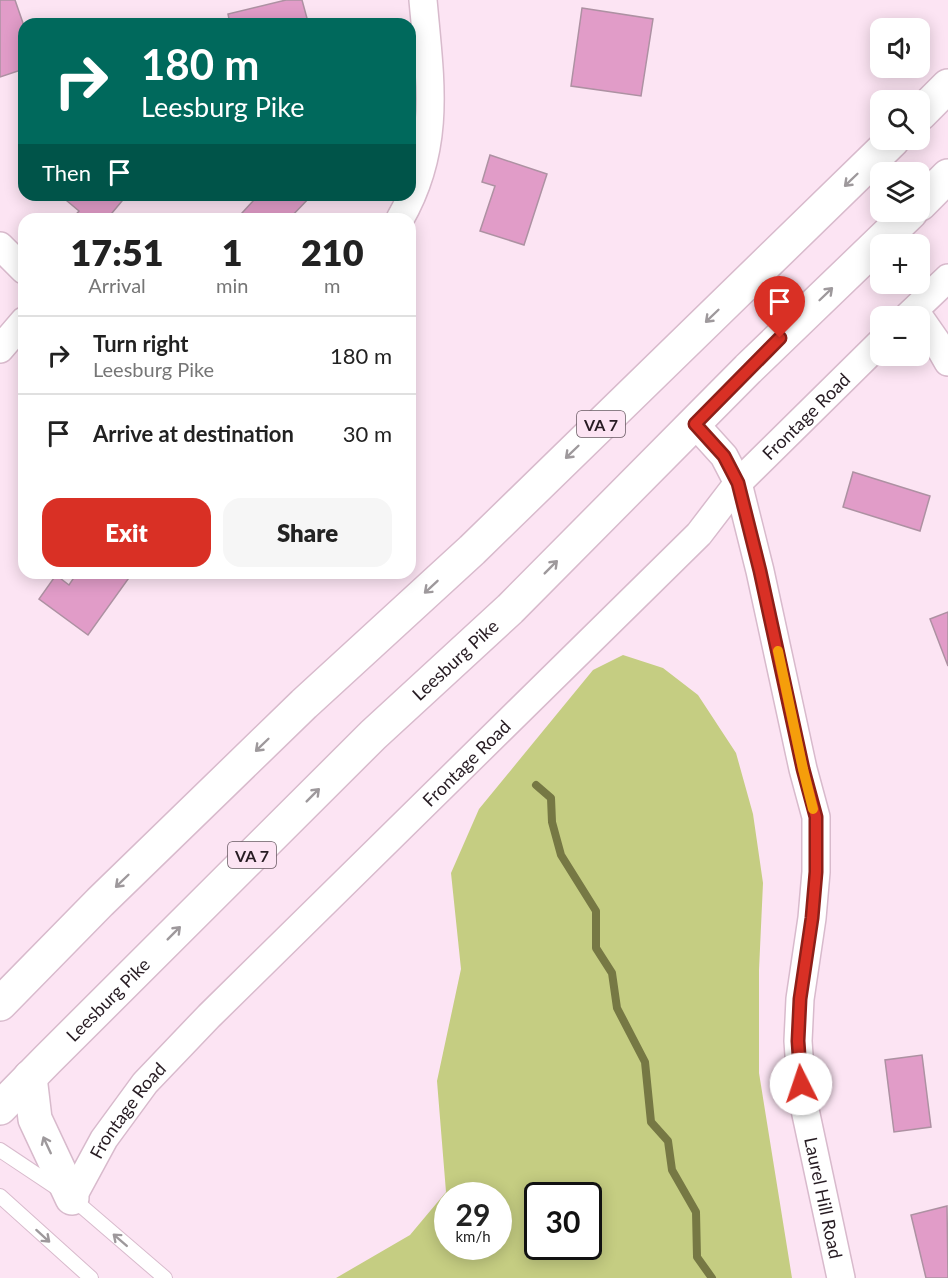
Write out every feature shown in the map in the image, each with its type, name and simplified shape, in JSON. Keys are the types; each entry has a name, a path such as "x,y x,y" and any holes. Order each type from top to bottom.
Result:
{"highway":[{"path":"930,104 948,86"},
{"name":"VA 7","path":"0,1004 100,902 304,704 472,550 883,150"},
{"path":"930,194 948,176"},
{"name":"Leesburg Pike","path":"0,1108 365,743 510,609 748,369 901,222"},
{"path":"30,1077 35,1119 72,1198"}],"street":[{"path":"416,187 428,143 431,105 423,0"},
{"path":"0,246 18,264"},
{"path":"924,306 948,278"},
{"path":"0,349 18,328"},
{"path":"930,334 948,362"},
{"name":"Frontage Road","path":"72,1198 104,1139 145,1083 208,1016 699,534 738,483 870,354"},
{"name":"Laurel Hill Road","path":"695,424 724,456 738,483 816,817 816,872 800,999 798,1041 804,1105 841,1278"}],"lane":[{"path":"0,1150 72,1198 165,1278"},
{"path":"0,1196 91,1278"}],"green space":[{"path":"623,655 663,668 698,695 736,753 753,814 763,883 759,970 759,1073 792,1278 336,1278 410,1235 434,1206 434,1260 512,1260 512,1182 445,1182 437,1081 461,969 451,873 479,809 593,670"}],"building":[{"path":"0,0 15,0 21,18 18,18 18,71 0,77"},
{"path":"286,0 302,0 307,18 229,18 228,14"},
{"path":"582,8 653,19 641,96 571,86"},
{"path":"490,155 547,174 524,245 480,231 495,186 482,182"},
{"path":"67,201 122,201 112,213 77,213 79,211"},
{"path":"253,201 306,201 295,213 242,213"},
{"path":"853,472 930,496 920,531 843,507"},
{"path":"53,579 61,579 69,585 73,579 128,579 88,635 39,599"},
{"path":"948,612 948,666 930,619"},
{"path":"922,1055 931,1127 894,1132 885,1060"},
{"path":"947,1206 948,1278 926,1278 911,1215"}],"waterway":[{"path":"536,785 551,798 552,822 561,855 596,911 596,948 612,973 617,1008 645,1062 651,1122 668,1141 672,1170 696,1212 697,1257 712,1278"}],"slow traffic":[{"path":"778,651 813,809"}],"route":[{"path":"780,338 695,424 724,456 738,483 816,817 816,872 812,918 800,999 798,1041 801,1084"}]}
